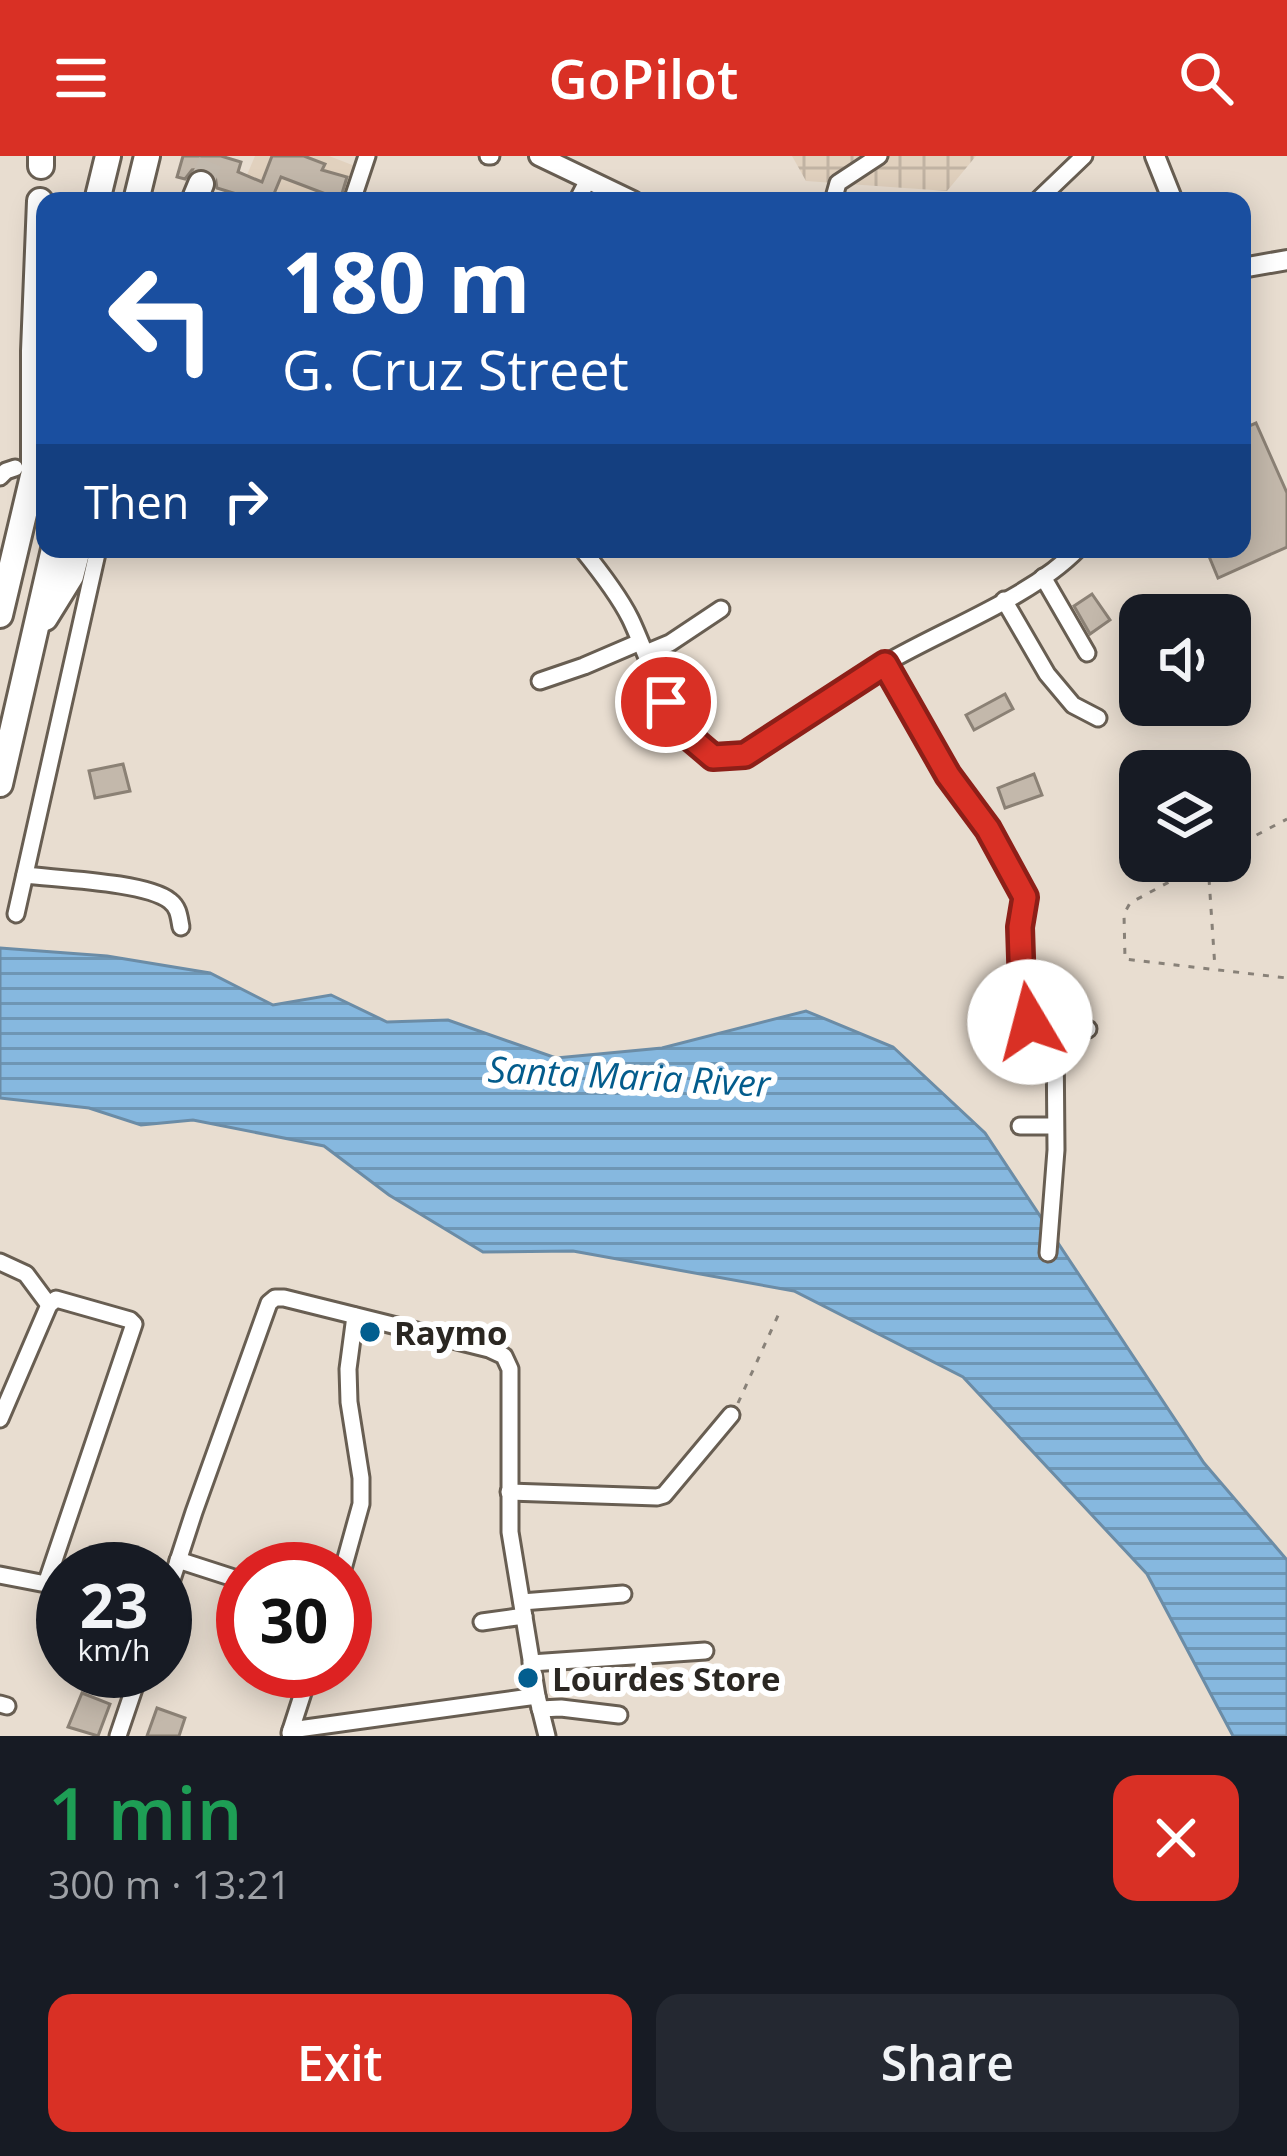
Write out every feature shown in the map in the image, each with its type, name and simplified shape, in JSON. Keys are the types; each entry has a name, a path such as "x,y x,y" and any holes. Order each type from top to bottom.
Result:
{"highway":[{"path":"99,192 108,156"},
{"path":"138,192 147,156"},
{"path":"0,615 34,352 36,301"},
{"path":"16,472 36,438"},
{"path":"0,784 52,558"},
{"path":"32,641 75,558"}],"main road":[{"path":"539,156 614,192"},
{"path":"1154,156 1170,192"},
{"path":"1251,266 1287,260"}],"street":[{"path":"355,192 367,156"},
{"path":"835,192 838,183 878,156"},
{"path":"1046,192 1084,156"},
{"path":"582,192 588,180"},
{"path":"16,914 96,558"},
{"path":"588,558 628,614 666,702 686,734 713,757 745,755 885,664 1004,601 1067,558"},
{"path":"1043,577 1087,653"},
{"path":"1004,601 1047,674 1073,705 1098,718"},
{"path":"540,681 670,643 722,609"},
{"path":"885,664 1025,897 1020,927 1023,1018 1055,1030 1088,1029"},
{"path":"25,875 159,894 178,910 181,927"},
{"path":"1048,1253 1056,1150 1055,1030"},
{"path":"1020,1126 1055,1126"},
{"path":"0,1262 26,1274 49,1305"},
{"path":"184,1542 269,1303 275,1298 489,1348 504,1356 510,1369 510,1532 547,1736"},
{"path":"0,1419 49,1305 56,1299 134,1324 68,1542"},
{"path":"350,1542 361,1504 349,1402 355,1316"},
{"path":"509,1492 664,1495 731,1415"},
{"path":"0,1575 36,1582"},
{"path":"482,1622 523,1609 623,1594"},
{"path":"531,1663 705,1651"},
{"path":"118,1736 131,1698"},
{"path":"301,1698 290,1733 538,1703 619,1715"}],"path":[{"path":"1251,838 1287,819"},
{"path":"1169,882 1130,903 1124,914 1125,959 1287,978"},
{"path":"1210,882 1216,970"},
{"path":"731,1415 781,1309"}],"shaded area":[{"path":"255,156 329,156 360,168 353,192 240,192"},
{"path":"792,156 976,156 947,191 806,181"}],"water":[{"name":"Santa Maria River","path":"0,948 107,956 210,973 273,1005 331,995 387,1022 448,1020 556,1058 662,1048 806,1011 893,1047 985,1133 1204,1463 1287,1560 1287,1736 1233,1736 1147,1574 963,1377 794,1291 573,1251 483,1252 389,1195 324,1146 193,1120 141,1125 89,1108 0,1098"}],"building":[{"path":"183,156 221,156 241,162 238,172 262,182 272,156 304,156 325,164 322,170 347,177 342,192 320,192 281,177 275,192 230,192 217,188 215,175 206,168 192,170 185,179 177,177"},
{"path":"1256,423 1287,493 1287,547 1218,578 1210,558 1251,558 1251,425"},
{"path":"1092,594 1110,620 1090,634 1074,606"},
{"path":"1005,694 1013,709 974,730 966,715"},
{"path":"123,764 130,791 95,798 89,771"},
{"path":"1034,774 1042,795 1005,808 998,788"},
{"path":"80,1698 110,1704 98,1736 68,1727"},
{"path":"157,1708 185,1718 179,1736 147,1736"}],"tunnel":[{"path":"201,184 213,156"}],"place":[{"name":"Raymo","path":"370,1332"},
{"name":"Lourdes Store","path":"528,1678"}],"route":[{"path":"666,702 686,734 713,757 730,758 745,755 885,664 1025,897 1020,927 1023,1018 1030,1022"}]}
